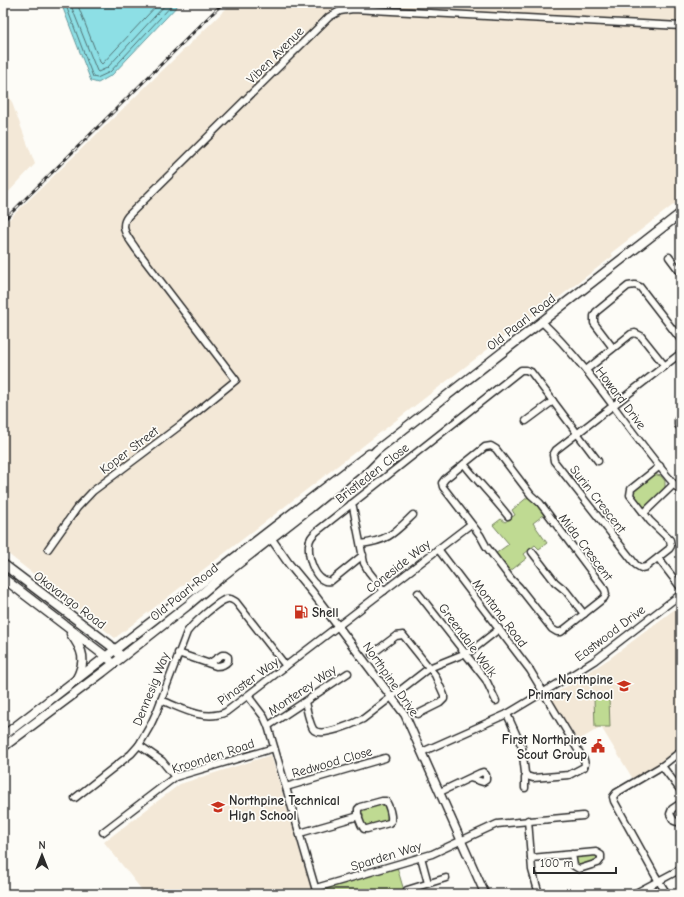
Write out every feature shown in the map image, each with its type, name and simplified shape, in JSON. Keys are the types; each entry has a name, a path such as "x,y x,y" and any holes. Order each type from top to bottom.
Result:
{"main road":[{"name":"Old Paarl Road","path":"3,736 115,650 333,490 377,450 681,213"},
{"name":"Old Paarl Road","path":"3,747 122,658 269,536"},
{"name":"Okavango Road","path":"3,564 115,650 122,658"},
{"name":"Okavango Road","path":"3,578 114,664"},
{"path":"65,627 78,645 82,656 82,668 75,682"}],"street":[{"name":"Viben Avenue","path":"236,380 136,249 125,231 124,224 128,216 329,17 340,11 353,9 681,26"},
{"path":"669,257 681,274"},
{"path":"614,348 594,323 594,316 596,312 628,286 633,285 640,287 681,340"},
{"name":"Howard Drive","path":"541,321 586,370 681,492"},
{"path":"586,370 630,334 638,334 641,336 665,366"},
{"name":"Surin Crescent","path":"658,558 646,568 637,567 554,461 553,455 554,452 681,353"},
{"name":"Bristleden Close","path":"363,556 331,581 326,582 313,569 309,557 310,538 519,371 524,370 531,372 553,401"},
{"name":"Koper Street","path":"48,549 76,508 93,491 182,424 236,380"},
{"path":"526,421 553,401 598,461"},
{"path":"681,415 678,420 678,425 681,428"},
{"name":"Mida Crescent","path":"486,447 493,447 530,495 540,503 605,590 606,594 604,598 563,631 559,632 554,630 519,586 511,579 471,524 442,485 444,479 486,447"},
{"path":"464,464 480,485 492,495 508,516"},
{"path":"660,466 630,491 630,497 671,542 669,550 658,558 681,588"},
{"path":"644,513 674,484"},
{"path":"351,504 354,507 363,556 368,572 384,591"},
{"path":"361,544 386,538 397,531 413,515"},
{"name":"Coneside Way","path":"338,626 471,524"},
{"name":"Northpine Drive","path":"269,536 405,715 485,894"},
{"name":"Montana Road","path":"438,550 530,670 585,764 583,769 569,775 533,778 527,776"},
{"path":"532,552 555,582 566,591 584,614"},
{"name":"Greendale Walk","path":"418,593 486,680 496,701"},
{"name":"Eastwood Drive","path":"422,752 507,714 594,661 681,594"},
{"name":"Dennesig Way","path":"75,798 131,754 139,745 150,726 161,700 186,632 193,624 224,600 230,599 236,602 286,666"},
{"name":"Pinaster Way","path":"161,700 200,714 212,716 226,712 338,626"},
{"path":"305,702 313,729 321,734 359,721 429,668 471,651 499,629"},
{"path":"372,654 396,636 401,635 405,637 435,675 444,695 444,699 440,703 418,714"},
{"path":"178,653 210,664"},
{"name":"Monterey Way","path":"268,726 348,673"},
{"path":"248,696 264,717 268,726 317,891"},
{"path":"507,714 522,747 525,773 527,776 525,778 525,788"},
{"path":"139,745 162,761 175,777"},
{"name":"Kroonden Road","path":"103,832 175,777 274,748"},
{"path":"667,894 613,797 616,793 662,766 681,751"},
{"name":"Redwood Close","path":"286,787 385,758"},
{"path":"662,766 681,791"},
{"path":"440,792 470,778"},
{"path":"384,801 388,804 392,819 389,823 365,829 362,826 359,816 359,808 384,801"},
{"path":"681,803 672,809 670,814 674,821 677,822 681,820"},
{"path":"300,833 359,816"},
{"name":"Sparden Way","path":"317,891 421,858 497,824 583,816"},
{"path":"528,820 532,870 539,894"},
{"path":"531,858 572,854 596,852 600,855 601,859 598,863 577,868 574,866 572,854"},
{"path":"421,858 428,883"},
{"path":"634,894 681,869"},
{"path":"407,890 446,878"}],"shaded area":[{"path":"232,3 681,3 681,199 611,253 613,256 545,308 523,322 115,638 3,550 3,225"},
{"path":"3,79 35,164 3,198"},
{"name":"Northpine Primary School","path":"679,606 681,609 681,746 660,763 633,779 601,727 579,740 577,739 550,697 609,659"},
{"name":"Northpine Technical High School","path":"271,755 313,894 145,894 104,842 180,784"}],"green space":[{"path":"653,474 661,476 665,481 665,490 646,507 643,507 632,495 634,488"},
{"path":"529,496 545,514 533,523 547,543 539,549 535,545 524,554 527,558 509,572 495,554 509,544 493,525 501,519 505,522 515,515 512,510"},
{"path":"594,698 609,698 610,727 595,727"},
{"path":"382,804 385,805 389,816 387,820 368,826 365,825 361,814 362,809"},
{"path":"598,855 599,860 580,866 576,864 576,859 579,856"},
{"path":"397,867 405,894 322,894 326,888"}],"water":[{"path":"61,3 180,3 112,75 98,83 91,81"}],"railway":[{"path":"3,221 223,3"}],"place":[{"name":"Shell","path":"301,612"},
{"name":"Northpine Primary School","path":"624,686"},
{"name":"First Northpine Scout Group","path":"598,746"},
{"name":"Northpine Technical High School","path":"218,807"}]}
